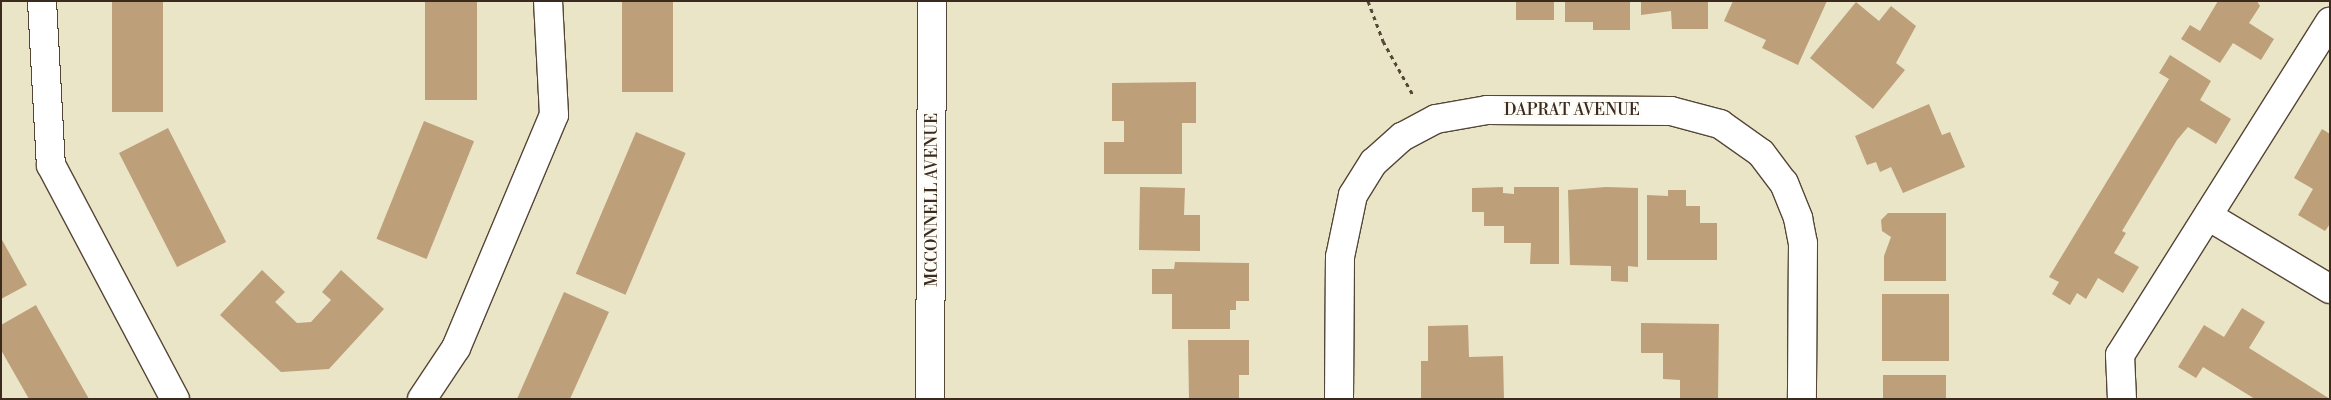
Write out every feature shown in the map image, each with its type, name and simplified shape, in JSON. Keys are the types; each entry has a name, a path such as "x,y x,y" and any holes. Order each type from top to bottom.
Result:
{"street":[{"path":"42,1 51,165 175,399"},
{"path":"422,399 456,348 554,115 548,1"},
{"name":"MCCONNELL AVENUE","path":"930,399 932,1"},
{"path":"2122,399 2120,354 2330,22"},
{"name":"DAPRAT AVENUE","path":"1339,399 1340,257 1353,195 1382,153 1429,122 1487,110 1671,111 1720,124 1742,137 1784,183 1798,218 1803,243 1802,399"},
{"path":"2208,216 2330,289"}],"path":[{"path":"1368,1 1383,41 1429,122"}],"building":[{"path":"112,1 163,1 163,112 112,112"},
{"path":"425,1 477,1 477,100 425,100"},
{"path":"622,1 673,1 673,92 622,92"},
{"path":"1516,1 1554,1 1554,20 1516,20"},
{"path":"1565,1 1630,1 1630,30 1593,30 1593,22 1565,22"},
{"path":"1641,1 1708,1 1708,29 1672,29 1671,11 1641,15"},
{"path":"1733,1 1827,1 1798,65 1762,48 1766,40 1724,21"},
{"path":"2218,1 2257,1 2260,6 2249,23 2274,39 2261,60 2233,43 2220,63 2181,39 2190,25 2200,31"},
{"path":"1856,2 1879,21 1891,6 1916,26 1896,63 1905,70 1873,109 1810,58"},
{"path":"2170,55 2211,81 2200,100 2231,119 2216,144 2188,127 2177,140 2122,231 2126,233 2114,253 2139,267 2123,293 2098,278 2086,299 2077,293 2070,305 2052,294 2059,282 2049,277 2169,79 2159,73"},
{"path":"1196,82 1196,123 1182,123 1182,174 1104,174 1104,142 1124,142 1124,121 1112,121 1112,83"},
{"path":"1929,104 1942,135 1950,132 1965,167 1903,193 1891,167 1880,172 1876,162 1867,165 1855,136"},
{"path":"424,121 474,141 426,259 376,239"},
{"path":"168,128 226,242 177,267 119,153"},
{"path":"2322,129 2330,134 2330,224 2325,231 2298,215 2313,189 2294,178"},
{"path":"636,132 686,153 626,295 576,274"},
{"path":"1140,187 1185,188 1184,215 1200,215 1200,251 1139,250"},
{"path":"1503,187 1503,193 1514,194 1514,187 1559,187 1559,264 1530,264 1531,243 1504,243 1504,226 1484,226 1484,212 1472,212 1472,188"},
{"path":"1606,187 1638,188 1638,267 1628,266 1628,282 1611,281 1611,266 1570,265 1568,190"},
{"path":"1668,190 1686,190 1686,206 1700,206 1700,223 1717,223 1717,260 1647,260 1647,195 1668,196"},
{"path":"1888,213 1946,213 1946,281 1884,281 1884,256 1891,237 1882,231 1881,220"},
{"path":"1,238 27,285 1,299"},
{"path":"1175,262 1249,263 1249,301 1236,301 1236,310 1230,310 1230,329 1172,329 1172,294 1152,294 1152,269 1174,269"},
{"path":"262,270 285,292 275,302 297,323 311,322 331,300 322,292 341,270 384,309 329,369 281,372 220,315"},
{"path":"564,292 609,312 570,399 517,399"},
{"path":"1882,294 1949,294 1949,361 1882,361"},
{"path":"36,305 89,399 29,399 1,350 1,325"},
{"path":"2242,308 2265,322 2249,348 2330,399 2255,399 2203,367 2196,378 2178,367 2204,325 2224,337"},
{"path":"1641,323 1719,324 1718,399 1680,399 1680,380 1663,379 1663,353 1641,353"},
{"path":"1468,325 1469,357 1503,356 1504,399 1421,399 1421,361 1428,361 1428,326"},
{"path":"1188,340 1249,340 1249,375 1239,375 1239,399 1189,399"},
{"path":"1883,375 1946,375 1946,399 1883,399"}]}
